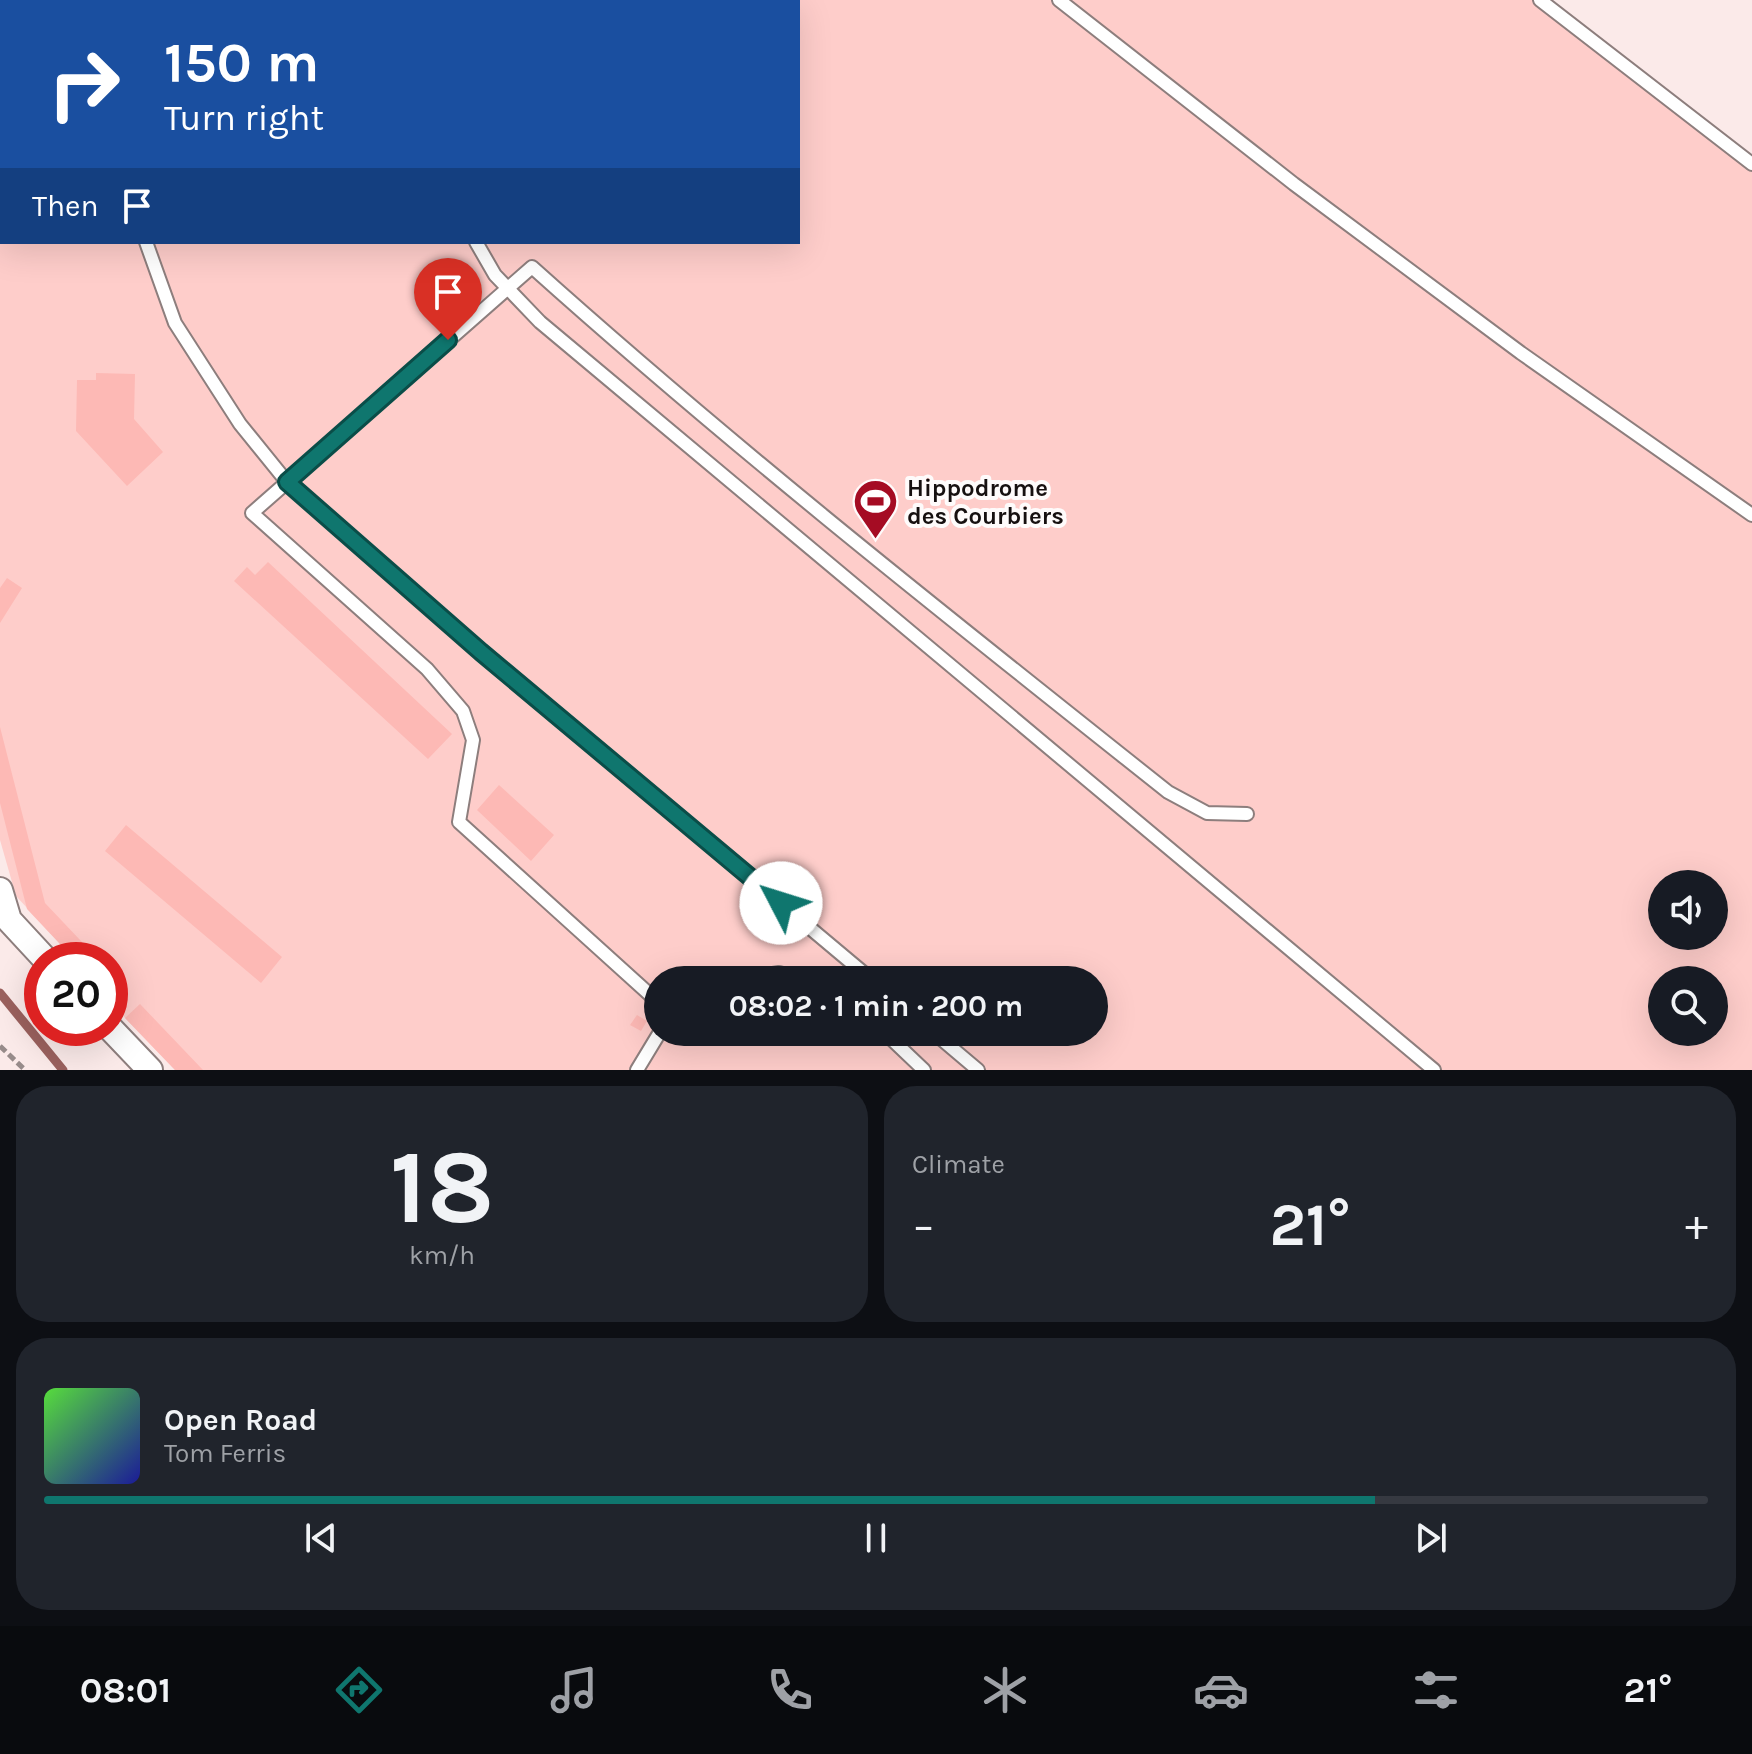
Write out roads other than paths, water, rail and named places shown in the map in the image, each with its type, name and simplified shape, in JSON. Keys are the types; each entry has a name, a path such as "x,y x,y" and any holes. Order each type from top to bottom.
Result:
{"street":[{"path":"0,890 9,920 29,942"},
{"path":"127,1046 150,1070"}],"lane":[{"path":"1059,0 1294,184 1509,344 1752,515"},
{"path":"1540,0 1752,164"},
{"path":"147,244 175,323 240,424 287,482 481,652 855,966"},
{"path":"477,244 495,275 540,322 1434,1070"},
{"path":"644,989 459,822 473,740 463,711 427,669 252,513 532,267 864,550 1168,792 1207,813 1247,814"},
{"path":"637,1070 652,1046"},
{"path":"899,1046 924,1070"},
{"path":"950,1046 978,1070"}],"waterway":[{"path":"0,993 63,1070"}],"place":[{"name":"Hippodrome des Courbiers","path":"876,541"}]}
